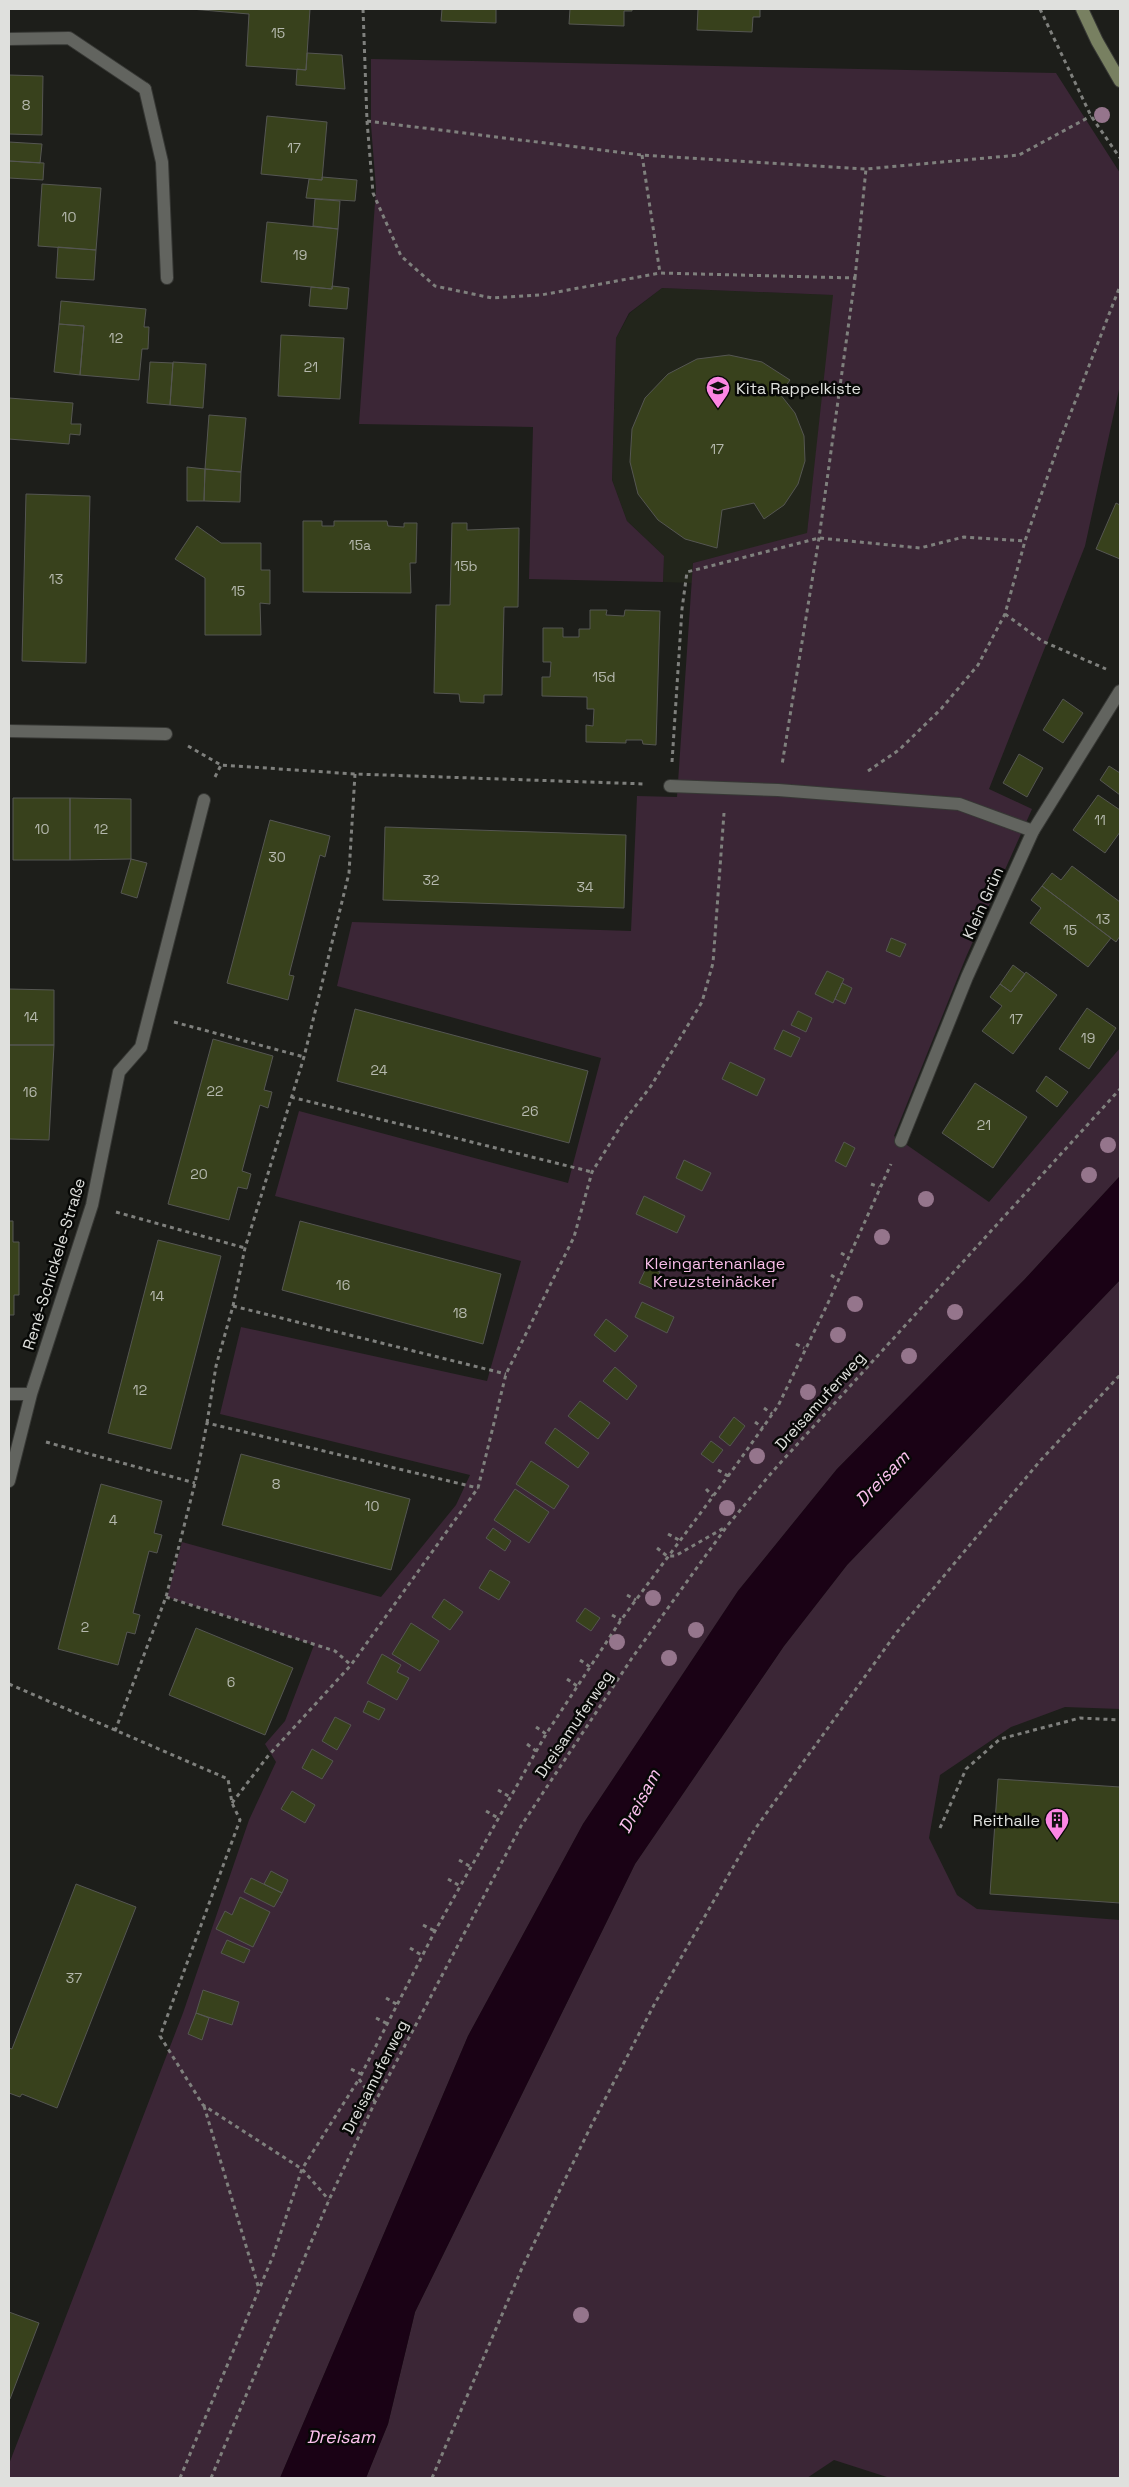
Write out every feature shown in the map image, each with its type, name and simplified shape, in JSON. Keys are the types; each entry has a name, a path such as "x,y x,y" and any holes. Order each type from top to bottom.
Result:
{"main road":[{"path":"1082,9 1097,41 1120,81"}],"street":[{"path":"9,40 69,38 145,89 162,162 167,278"},
{"name":"Klein Grün","path":"901,1141 967,977 1033,831 1120,691"},
{"path":"9,732 166,734"},
{"path":"670,786 778,790 959,804 1033,831"},
{"name":"René-Schickele-Straße","path":"9,1482 31,1394 92,1205 119,1072 142,1047 148,1015 204,800"},
{"path":"9,1394 31,1394"}],"path":[{"path":"363,9 367,121 373,193 401,256 435,286 492,298 541,294 660,273 856,278"},
{"path":"1040,9 1091,116 1120,158"},
{"path":"367,121 642,155 866,169 1019,155 1091,116"},
{"path":"642,155 660,273"},
{"path":"778,790 819,538 856,278 866,169"},
{"path":"854,796 861,779 875,765 899,750 941,709 972,672 1005,614 1025,541 1061,438 1120,286"},
{"path":"166,734 221,764 355,774 670,786 682,609 687,572 819,538 920,548 964,537 1025,541"},
{"path":"1005,614 1042,641 1111,671"},
{"path":"115,1731 166,1596 195,1483 216,1366 233,1306 245,1248 304,1057 349,873 355,774"},
{"path":"232,1802 268,1756 351,1665 478,1488 506,1374 574,1237 592,1172 624,1121 651,1086 702,1002 713,962 725,788"},
{"path":"148,1015 304,1057"},
{"name":"Dreisamuferweg","path":"211,2478 329,2200 374,2102 522,1826 632,1658 727,1526 786,1456 1120,1089"},
{"path":"291,1097 592,1172"},
{"path":"180,2478 259,2289 302,2169 359,2079 435,1931 546,1734 621,1620 772,1414 838,1280 901,1141"},
{"path":"871,1184 879,1187"},
{"path":"92,1205 245,1248"},
{"path":"841,1253 848,1258"},
{"path":"831,1275 838,1280"},
{"path":"233,1306 506,1374"},
{"path":"796,1344 804,1348"},
{"path":"432,2478 522,2268 592,2126 655,2003 755,1828 897,1632 1040,1461 1120,1374"},
{"path":"764,1408 772,1414"},
{"path":"755,1422 763,1428"},
{"path":"207,1423 478,1488"},
{"path":"22,1435 195,1483"},
{"path":"718,1470 728,1476"},
{"path":"706,1489 713,1496"},
{"path":"657,1548 667,1556 675,1556 727,1526"},
{"path":"668,1534 679,1540"},
{"path":"627,1595 636,1600"},
{"path":"166,1596 335,1651 351,1665"},
{"path":"612,1615 621,1620"},
{"path":"580,1660 590,1667"},
{"path":"567,1679 577,1686"},
{"path":"9,1684 228,1780 232,1802 240,1820 160,2036 203,2105 259,2289"},
{"path":"940,1828 966,1769 1000,1739 1080,1718 1120,1720"},
{"path":"536,1727 546,1734"},
{"path":"526,1744 536,1751"},
{"path":"498,1790 510,1797"},
{"path":"486,1811 498,1818"},
{"path":"459,1860 471,1867"},
{"path":"448,1879 460,1886"},
{"path":"423,1925 435,1931"},
{"path":"410,1948 422,1956"},
{"path":"386,1998 398,2005"},
{"path":"376,2018 388,2024"},
{"path":"351,2069 361,2074"},
{"path":"359,2079 374,2102"},
{"path":"203,2105 302,2169 329,2200"}],"shaded area":[{"name":"Kita Rappelkiste","path":"662,288 834,295 807,534 693,563 692,583 663,582 664,556 627,521 612,480 616,338 630,313"}],"green space":[{"name":"Kleingartenanlage Kreuzsteinäcker","path":"371,59 1056,73 1120,173 1120,385 1085,546 989,789 1032,809 966,957 894,1136 989,1202 1120,1048 1120,1176 1025,1279 837,1469 738,1591 583,1824 468,2036 280,2478 9,2478 9,2464 183,2013 249,1820 276,1762 265,1744 285,1721 314,1645 167,1597 182,1542 381,1597 456,1505 470,1475 220,1414 241,1327 487,1381 521,1261 275,1196 299,1111 568,1183 601,1058 337,986 352,922 631,931 637,796 677,797 693,563 807,533 833,295 662,288 629,313 616,338 612,480 627,521 664,556 663,582 529,579 533,427 359,424 376,189 371,125"},
{"path":"1120,1280 1120,1709 1065,1707 1011,1727 940,1775 929,1838 957,1895 977,1909 1120,1920 1120,2478 890,2478 834,2460 807,2478 366,2478 388,2424 415,2312 635,1864 784,1646 847,1565"}],"water":[{"name":"Dreisam","path":"1120,1176 1120,1280 847,1565 784,1646 635,1864 415,2312 388,2424 366,2478 280,2478 468,2036 583,1824 738,1591 837,1469 1025,1279"}],"building":[{"path":"191,9 310,9 306,70 246,66 249,14"},
{"path":"442,9 496,9 496,23 441,21"},
{"path":"570,9 632,9 632,11 624,11 624,26 569,24"},
{"path":"698,9 760,9 760,17 753,17 752,32 697,30"},
{"path":"307,53 342,55 345,89 296,85 297,69 306,70"},
{"path":"9,75 43,76 42,135 9,134"},
{"path":"267,116 327,122 322,180 261,174"},
{"path":"9,142 42,144 40,163 9,161"},
{"path":"9,161 44,163 43,180 9,178"},
{"path":"322,177 357,180 355,201 306,198 309,179 322,180"},
{"path":"42,184 101,188 96,250 38,246"},
{"path":"315,199 340,201 338,229 313,226"},
{"path":"267,222 338,229 332,289 261,282"},
{"path":"58,247 96,250 94,280 56,278"},
{"path":"332,286 349,288 347,309 309,306 311,287 332,289"},
{"path":"61,301 146,309 144,327 149,327 148,349 142,349 139,380 80,375 84,326 59,324"},
{"path":"59,324 84,326 80,375 54,372"},
{"path":"281,335 344,338 340,399 278,396"},
{"path":"729,355 762,362 790,380 780,394 795,413 804,436 805,461 798,484 784,505 764,519 754,503 722,510 717,548 685,539 658,520 638,494 630,462 632,429 645,398 668,374 697,359"},
{"path":"150,362 173,363 170,405 147,403"},
{"path":"173,362 206,364 203,408 170,405"},
{"path":"9,398 73,403 71,424 81,424 80,435 70,434 69,444 9,439"},
{"path":"209,415 246,418 241,472 205,469"},
{"path":"187,467 205,469 204,501 187,501"},
{"path":"205,469 241,472 240,502 204,501"},
{"path":"26,494 90,496 86,663 22,661"},
{"path":"1116,503 1120,505 1120,559 1096,549"},
{"path":"303,521 322,521 322,526 334,526 334,521 387,521 388,526 404,527 404,523 417,523 416,563 410,563 411,593 303,592"},
{"path":"452,523 467,523 467,530 519,528 518,607 504,607 502,695 484,695 484,703 460,702 459,694 434,693 436,605 450,605"},
{"path":"197,526 221,543 261,543 261,570 270,570 270,604 260,603 261,635 205,635 205,578 175,559"},
{"path":"590,610 607,610 606,615 624,616 625,610 660,611 656,745 643,744 642,740 626,740 626,743 586,742 586,725 593,726 594,709 587,709 587,697 542,696 542,677 550,677 551,662 543,662 543,628 563,628 563,637 579,637 579,629 590,629"},
{"path":"1063,699 1083,713 1063,743 1043,730"},
{"path":"1019,754 1043,768 1027,797 1003,783"},
{"path":"1109,766 1120,773 1120,795 1100,780"},
{"path":"1098,795 1120,810 1120,832 1105,853 1073,830"},
{"path":"13,798 70,798 70,860 13,860"},
{"path":"70,798 131,799 131,859 70,860"},
{"path":"270,820 330,836 325,857 320,855 289,975 294,976 288,1000 227,983"},
{"path":"385,827 626,835 624,908 383,900"},
{"path":"131,859 147,863 137,898 121,893"},
{"path":"1072,866 1120,902 1120,936 1116,942 1042,886 1052,873 1061,880"},
{"path":"1042,886 1111,938 1088,967 1030,923 1041,908 1031,900"},
{"path":"891,938 906,944 900,957 886,951"},
{"path":"1013,965 1025,974 1011,992 1000,984"},
{"path":"827,971 844,979 833,1003 815,994"},
{"path":"1026,972 1057,995 1013,1054 982,1031 1002,1006 990,997 1000,984 1011,992"},
{"path":"842,983 852,988 845,1004 835,999"},
{"path":"9,989 54,990 54,1045 9,1045"},
{"path":"1087,1008 1116,1028 1089,1069 1059,1049"},
{"path":"355,1009 588,1071 569,1143 337,1081"},
{"path":"798,1011 812,1018 806,1032 791,1025"},
{"path":"783,1030 800,1038 791,1057 774,1049"},
{"path":"213,1039 273,1056 264,1090 272,1092 268,1108 260,1105 242,1171 251,1174 247,1189 238,1187 229,1220 168,1204"},
{"path":"9,1045 54,1045 49,1140 9,1139"},
{"path":"730,1062 765,1079 757,1096 722,1079"},
{"path":"1046,1076 1068,1092 1057,1107 1036,1091"},
{"path":"975,1083 1027,1117 993,1168 942,1133"},
{"path":"844,1142 855,1148 846,1167 835,1161"},
{"path":"684,1160 711,1173 702,1191 676,1178"},
{"path":"644,1196 685,1216 677,1233 636,1214"},
{"path":"9,1221 13,1221 13,1242 19,1242 19,1295 14,1295 14,1315 9,1315"},
{"path":"300,1221 501,1274 483,1344 282,1290"},
{"path":"158,1240 221,1256 171,1449 108,1433"},
{"path":"647,1266 660,1272 653,1289 639,1283"},
{"path":"642,1302 674,1317 667,1333 635,1317"},
{"path":"606,1319 628,1336 615,1352 594,1335"},
{"path":"615,1367 637,1386 627,1400 603,1381"},
{"path":"580,1401 610,1423 598,1439 568,1416"},
{"path":"734,1417 745,1426 730,1446 719,1437"},
{"path":"555,1428 589,1453 578,1468 545,1443"},
{"path":"711,1441 723,1450 713,1463 701,1454"},
{"path":"241,1454 410,1499 391,1570 222,1525"},
{"path":"531,1461 569,1486 554,1509 516,1484"},
{"path":"101,1484 162,1501 154,1533 162,1535 157,1553 149,1551 133,1613 140,1615 135,1634 127,1632 118,1665 58,1649"},
{"path":"515,1489 549,1512 529,1543 494,1520"},
{"path":"493,1528 511,1541 505,1551 486,1538"},
{"path":"490,1570 510,1582 499,1600 479,1588"},
{"path":"444,1599 463,1612 450,1630 432,1617"},
{"path":"585,1608 600,1618 591,1631 576,1621"},
{"path":"411,1623 439,1641 420,1671 392,1654"},
{"path":"196,1628 293,1668 265,1735 169,1695"},
{"path":"382,1654 401,1665 397,1672 409,1678 397,1700 367,1683"},
{"path":"368,1701 385,1709 379,1720 363,1712"},
{"path":"335,1717 351,1725 337,1750 322,1741"},
{"path":"312,1749 333,1761 322,1779 302,1768"},
{"name":"Reithalle","path":"998,1779 1120,1787 1120,1903 990,1894"},
{"path":"292,1791 315,1805 305,1823 281,1809"},
{"path":"271,1871 288,1880 282,1893 264,1884"},
{"path":"251,1878 282,1893 274,1907 244,1892"},
{"path":"76,1884 136,1907 57,2108 22,2094 20,2097 9,2093 9,2048 12,2049"},
{"path":"240,1897 270,1912 253,1947 216,1929 225,1911 232,1915"},
{"path":"227,1940 250,1950 244,1963 221,1953"},
{"path":"203,1990 239,2002 232,2025 196,2013"},
{"path":"196,2013 209,2018 202,2040 188,2034"},
{"path":"9,2312 39,2323 10,2399 9,2398"}],"place":[{"name":"Kita Rappelkiste","path":"718,409"},
{"name":"Reithalle","path":"1057,1841"}]}
